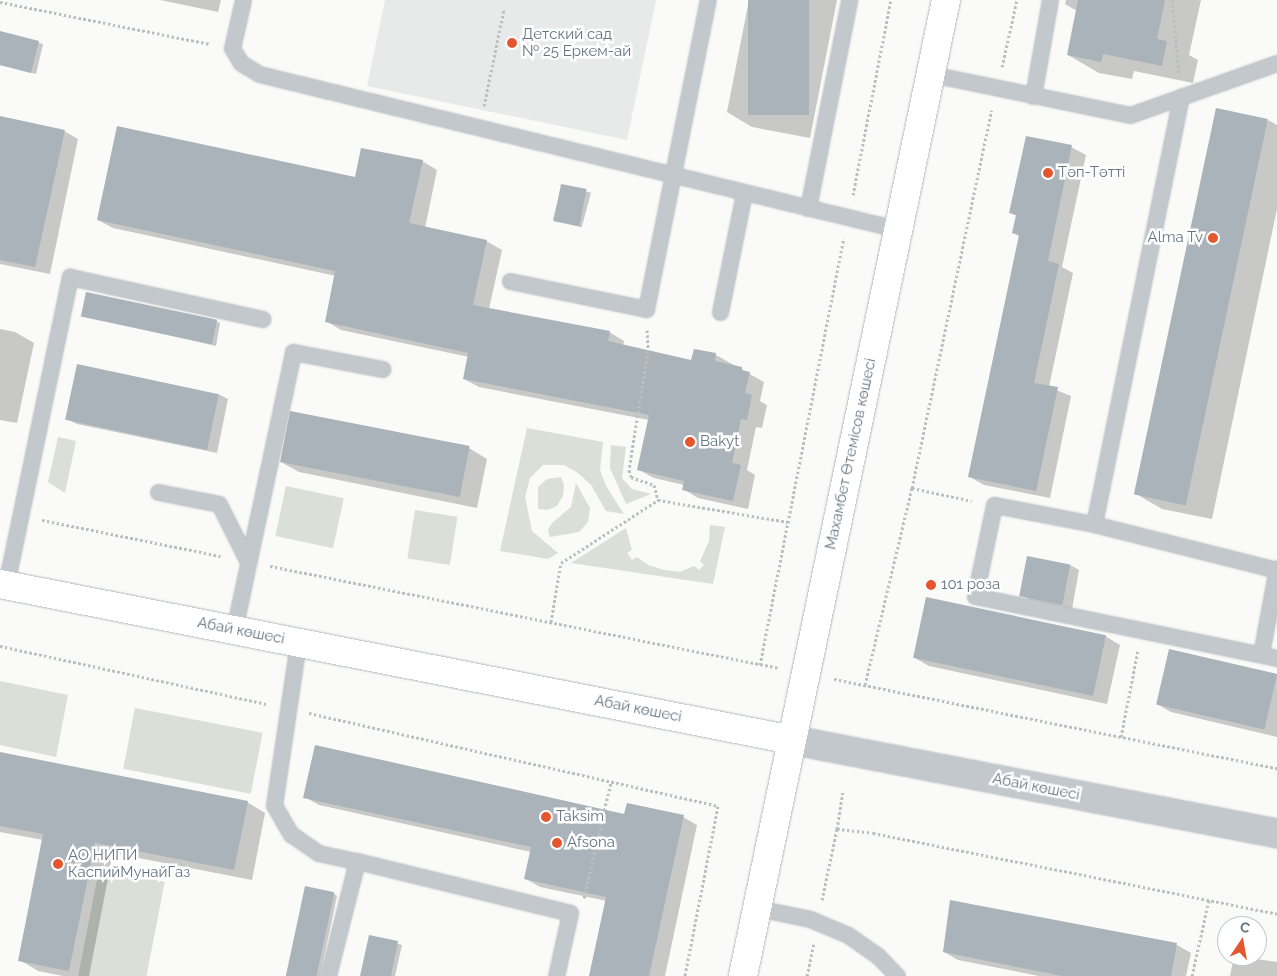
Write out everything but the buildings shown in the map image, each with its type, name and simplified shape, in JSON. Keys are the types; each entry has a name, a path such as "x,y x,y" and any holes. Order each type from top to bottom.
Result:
{"main road":[{"name":"Махамбет Өтемісов көшесі","path":"743,976 946,0"},
{"name":"Абай көшесі","path":"3,584 792,740"}],"street":[{"name":"Абай көшесі","path":"792,740 1277,834"}],"lane":[{"path":"243,0 232,48 241,63 259,74 672,176 897,229"},
{"path":"510,281 646,309 708,0"},
{"path":"808,208 849,0"},
{"path":"1033,96 1050,0"},
{"path":"931,74 1130,115 1277,62"},
{"path":"1094,524 1181,97"},
{"path":"720,312 744,193"},
{"path":"3,584 20,516 70,277 262,319"},
{"path":"234,630 293,352 382,369"},
{"path":"158,492 219,504 248,562"},
{"path":"1261,654 1277,569 1094,524 994,505 975,596 1277,658"},
{"path":"298,642 274,805 291,834 318,853 570,913 556,976"},
{"path":"328,976 357,862"},
{"path":"757,908 818,924 848,935 876,955 897,976"}],"path":[{"path":"760,664 891,0"},
{"path":"865,685 912,488 1017,0"},
{"path":"1172,0 1181,97"},
{"path":"0,2 232,48"},
{"path":"479,128 504,9"},
{"path":"646,309 648,351 629,470 631,477 654,485 658,500"},
{"path":"912,488 994,505"},
{"path":"550,622 561,563 658,500 788,522"},
{"path":"20,516 1277,768"},
{"path":"1121,737 1142,630"},
{"path":"0,646 288,708 718,806 686,976"},
{"path":"570,913 586,896 611,782"},
{"path":"807,976 843,792"},
{"path":"837,829 873,833 1277,914"},
{"path":"1192,976 1209,900"}],"shaded area":[{"name":"Детский сад № 25 Еркем-ай","path":"385,0 656,0 627,140 367,86"},
{"path":"527,428 603,442 600,470 606,486 624,514 606,511 591,485 578,473 564,465 543,465 530,478 525,497 532,531 558,553 548,559 500,551"},
{"path":"58,437 76,441 65,493 48,482"},
{"path":"611,445 626,447 622,478 632,489 651,494 626,504 610,468"},
{"path":"561,477 564,485 563,496 557,506 547,510 538,509 538,487 547,479"},
{"path":"576,483 590,508 588,522 579,532 550,537 548,530 552,523 571,507"},
{"path":"286,486 344,498 333,548 275,536"},
{"path":"415,510 457,517 450,565 407,558"},
{"path":"710,525 725,527 713,584 571,563 626,528 632,550 627,553 632,560 637,557 648,565 664,570 680,572 694,566 699,570 704,565 700,561 709,541"},
{"path":"0,681 68,695 56,757 0,745"},
{"path":"135,708 263,733 251,794 123,769"},
{"path":"99,869 165,882 146,976 78,976"}],"place":[{"name":"Детский сад № 25 Еркем-ай","path":"512,43"},
{"name":"Тәп-Тәтті","path":"1048,173"},
{"name":"Alma Tv","path":"1213,238"},
{"name":"Bakyt","path":"690,442"},
{"name":"101 роза","path":"931,585"},
{"name":"Taksim","path":"546,817"},
{"name":"Afsona","path":"557,843"},
{"name":"АО НИПИ КаспийМунайГаз","path":"58,864"}]}
